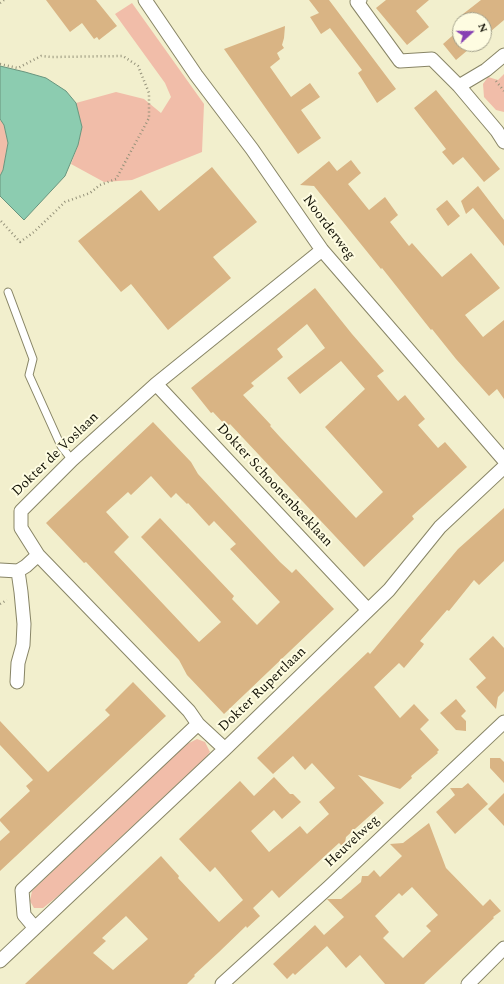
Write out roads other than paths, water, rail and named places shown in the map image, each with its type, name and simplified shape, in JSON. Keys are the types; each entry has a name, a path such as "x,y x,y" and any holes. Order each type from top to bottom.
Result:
{"street":[{"name":"Noorderweg","path":"145,0 196,75 252,149 322,250 504,460"},
{"path":"360,0 357,2 400,61 432,59 502,133"},
{"path":"459,86 486,70 504,55"},
{"name":"Dokter de Voslaan","path":"225,748 198,724 189,711 38,555 21,528 21,511 72,460 156,384 322,250"},
{"name":"Dokter Schoonenbeeklaan","path":"156,384 368,610"},
{"name":"Dokter Rupertlaan","path":"0,961 389,590 440,527 504,467"},
{"path":"0,570 18,571 38,555"},
{"path":"17,682 18,663 23,646 24,624 18,571"},
{"name":"Heuvelweg","path":"222,984 329,887 504,722"},
{"name":"Dokter Rupertlaan","path":"35,928 24,915 22,890 198,724"},
{"path":"468,984 504,948"}],"lane":[{"path":"8,292 33,358 28,375 61,446 72,460"}]}
